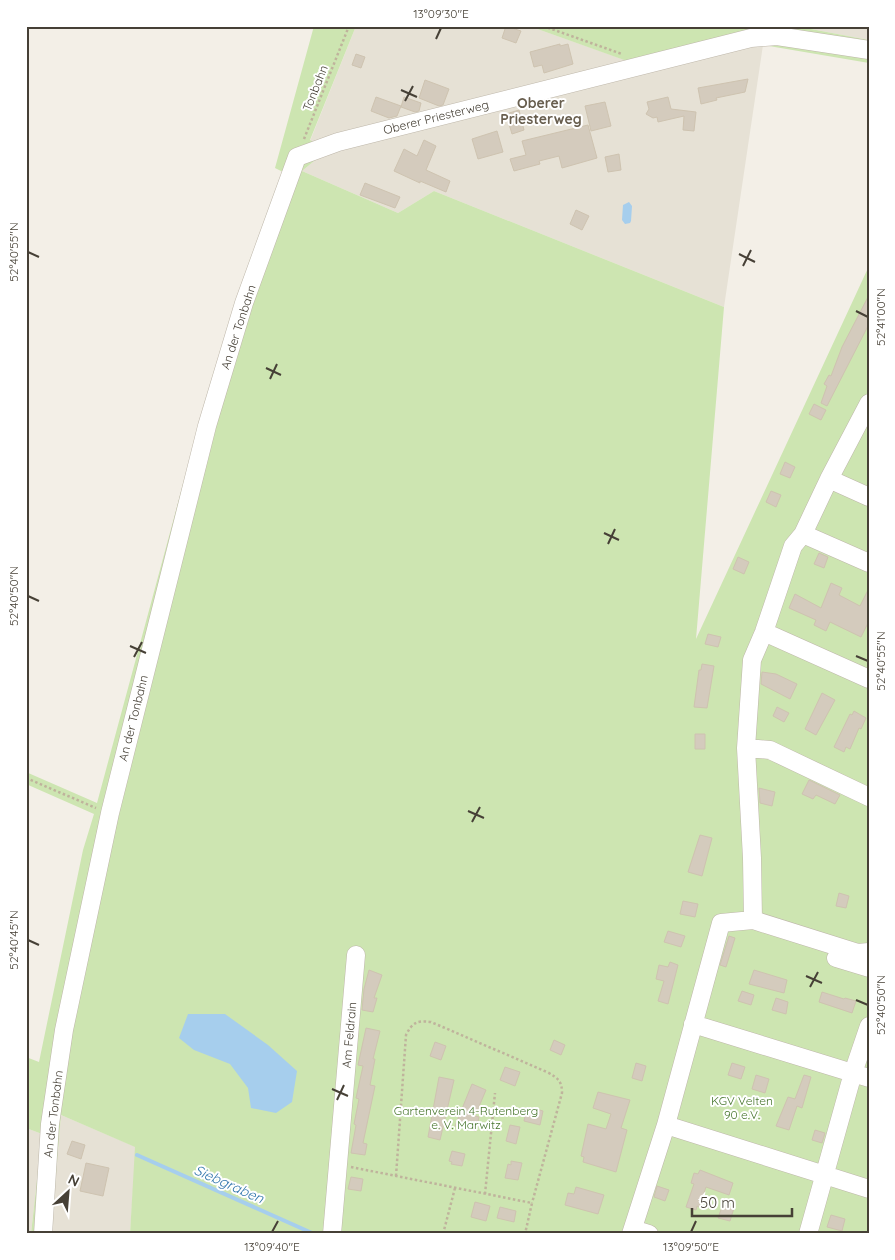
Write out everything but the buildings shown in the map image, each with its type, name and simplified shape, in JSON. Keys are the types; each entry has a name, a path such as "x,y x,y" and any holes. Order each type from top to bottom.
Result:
{"street":[{"name":"Oberer Priesterweg","path":"297,157 338,142 751,32 869,50"},
{"name":"An der Tonbahn","path":"43,1234 50,1124 64,1030 110,813 207,426 244,303 297,157"},
{"path":"753,920 752,858 746,748 752,660 764,632 793,546 803,534 829,479 869,403"},
{"path":"829,479 869,497"},
{"path":"803,534 869,563"},
{"path":"764,632 869,678"},
{"path":"746,748 770,750 869,797"},
{"path":"721,923 753,920 858,953 869,952"},
{"path":"721,923 869,968"},
{"path":"638,1232 721,923"},
{"name":"Am Feldrain","path":"332,1234 356,955"},
{"path":"693,1024 861,1076"},
{"path":"808,1234 824,1175 861,1076 869,1026"},
{"path":"666,1125 869,1189"}],"path":[{"name":"Tonbahn","path":"297,157 349,26"},
{"path":"543,26 623,54"},
{"path":"26,778 90,807 110,813"},
{"path":"396,1176 406,1035 411,1025 420,1021 431,1022 547,1072 557,1078 562,1084 562,1093 524,1234"},
{"path":"485,1194 495,1093"},
{"path":"338,1164 532,1203"},
{"path":"443,1234 455,1188"}],"shaded area":[{"path":"356,26 529,26 628,61 315,143 310,141"},
{"path":"795,26 869,26 869,40"},
{"path":"763,45 724,307 434,191 398,213 302,171 319,157 340,149 750,46"},
{"path":"61,1115 136,1147 130,1234 51,1234"},
{"path":"26,1128 42,1134 31,1234 26,1234"}],"green space":[{"path":"314,26 356,26 310,140 315,143 627,61 529,26 795,26 869,40 869,63 763,45 750,46 340,148 319,157 302,171 398,213 434,191 724,307 696,639 869,266 869,1234 130,1234 135,1147 61,1115 51,1234 31,1234 42,1134 26,1128 26,1057 39,1062 83,850 94,814 26,784 26,772 97,803 199,425 283,172 275,168"}],"water":[{"path":"629,202 632,206 631,221 625,224 622,220 623,205"},
{"path":"188,1014 225,1014 268,1045 297,1071 292,1102 276,1113 251,1108 248,1088 230,1064 194,1050 179,1038"}],"waterway":[{"name":"Siebgraben","path":"137,1155 312,1233"}],"district":[{"name":"Oberer Priesterweg","path":"541,112"}],"park label":[{"name":"KGV Velten 90 e.V.","path":"742,1107"},
{"name":"Gartenverein 4-Rutenberg e. V. Marwitz","path":"466,1117"}]}
